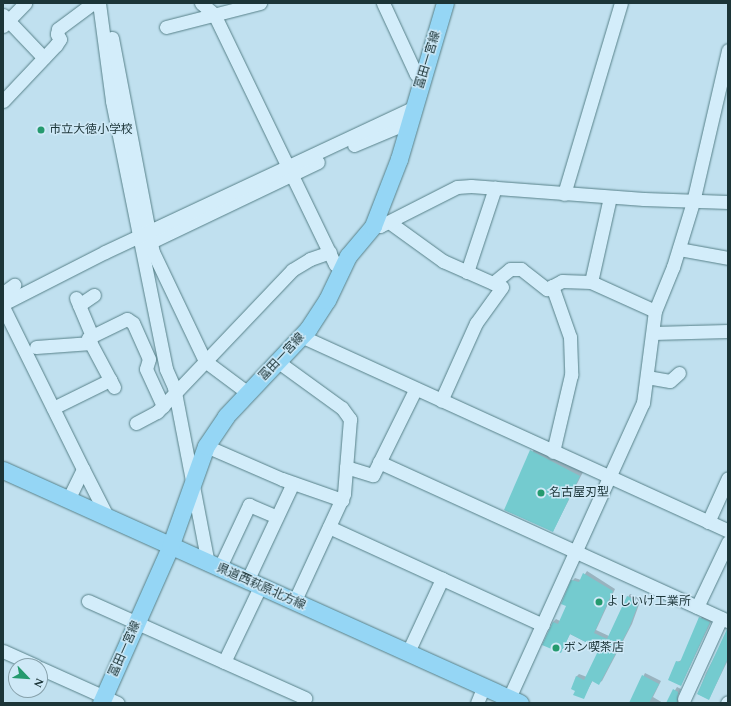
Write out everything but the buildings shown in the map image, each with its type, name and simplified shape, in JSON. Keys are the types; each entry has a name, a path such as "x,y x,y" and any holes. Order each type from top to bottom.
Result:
{"main road":[{"name":"冨田一宮線","path":"108,701 136,623 170,547 206,446 226,416 301,336 327,300 341,267 381,224 386,198 445,3"},
{"name":"県道西萩原北方線","path":"3,470 170,547 515,700"}],"street":[{"path":"25,3 5,20 44,58"},
{"path":"3,101 60,39 57,34 58,29 93,3"},
{"path":"99,3 112,102 146,237 205,361 248,393"},
{"path":"105,3 146,237 166,369 175,394 192,483 214,566"},
{"path":"201,3 214,14 335,264 341,267"},
{"path":"166,27 260,3"},
{"path":"383,3 416,74 422,80"},
{"path":"564,194 621,3"},
{"path":"515,700 543,625 577,554 643,403 655,311 679,249 693,202 726,66 728,50"},
{"path":"108,518 3,306 146,237 411,115"},
{"path":"381,224 457,187 471,186 610,197 693,202 728,202"},
{"path":"467,272 495,188"},
{"path":"591,282 610,197"},
{"path":"381,224 432,254 467,272 502,287 476,323 441,401"},
{"path":"679,249 728,258"},
{"path":"136,423 162,406 175,394 292,270 310,259 330,252"},
{"path":"492,283 510,269 521,269 547,289 562,281 591,282 655,311"},
{"path":"3,293 14,286"},
{"path":"552,286 570,337 572,376 553,452"},
{"path":"53,408 112,383 91,340 78,301 94,296"},
{"path":"36,347 91,340 126,319 133,323 149,359 146,369 162,406"},
{"path":"653,332 728,331"},
{"path":"301,336 415,390 728,531"},
{"path":"277,361 342,408 350,419 344,494 294,602"},
{"path":"647,377 670,381 679,373"},
{"path":"346,467 373,475 415,390"},
{"path":"206,446 293,483 342,500"},
{"path":"379,462 577,554 724,620 684,699"},
{"path":"68,500 83,470"},
{"path":"708,522 728,478"},
{"path":"224,662 254,584 277,517 293,483"},
{"path":"214,566 249,505 277,517"},
{"path":"329,527 543,625"},
{"path":"697,608 728,542"},
{"path":"408,652 442,579"},
{"path":"88,601 305,698"},
{"path":"3,651 18,658"},
{"path":"48,672 108,701"},
{"path":"476,703 484,686"}],"place":[{"name":"市立大徳小学校","path":"41,130"},
{"name":"名古屋刃型","path":"541,493"},
{"name":"よしいけ工業所","path":"599,602"},
{"name":"ボン喫茶店","path":"556,648"}]}
